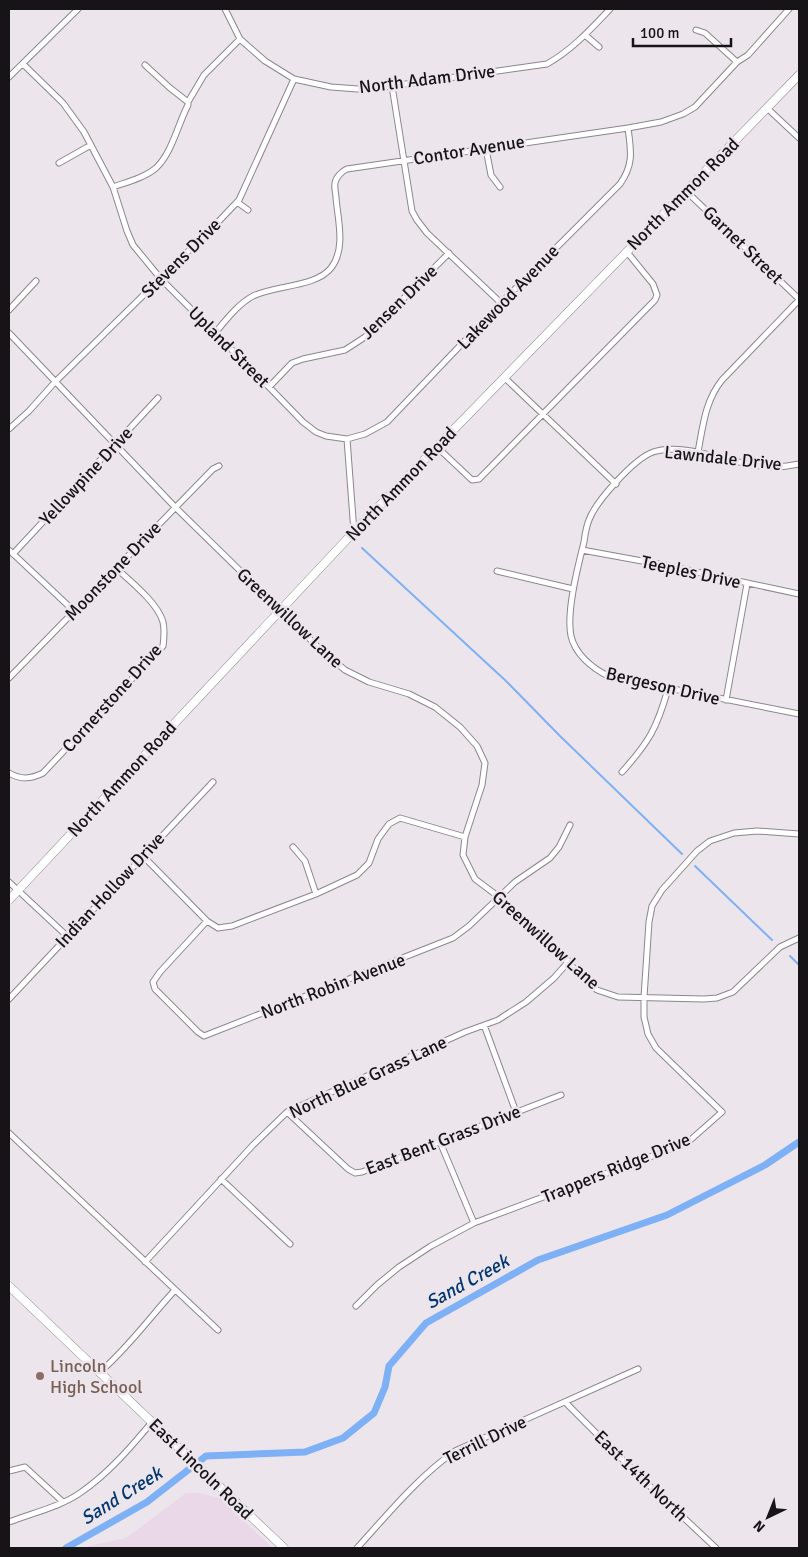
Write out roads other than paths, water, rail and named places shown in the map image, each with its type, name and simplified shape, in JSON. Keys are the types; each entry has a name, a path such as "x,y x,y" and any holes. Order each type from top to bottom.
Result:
{"main road":[{"name":"North Ammon Road","path":"9,900 354,532 799,75"},
{"name":"East Lincoln Road","path":"9,1286 284,1548"}],"street":[{"path":"9,78 78,9"},
{"name":"North Adam Drive","path":"225,9 240,40 265,61 294,79 331,88 358,89 547,64 585,35 610,9"},
{"name":"Contor Avenue","path":"215,334 235,311 252,297 269,290 315,280 330,269 337,257 340,245 335,183 342,172 347,169 628,128 660,122 683,114 695,108 737,62 748,55 789,9"},
{"path":"696,30 705,33 737,62"},
{"path":"585,35 599,47"},
{"path":"113,187 137,179 155,169 171,144 188,102 204,75 240,40"},
{"name":"Upland Street","path":"23,64 63,103 84,132 113,187 126,230 133,245 161,279 303,422 316,432 326,436 347,439"},
{"path":"145,65 188,102"},
{"name":"Stevens Drive","path":"9,429 237,202 247,185 294,79"},
{"path":"392,86 412,211 416,220 427,233 502,303"},
{"path":"768,108 799,138"},
{"name":"Lakewood Avenue","path":"347,439 365,434 387,422 620,184 630,166 628,128"},
{"path":"59,163 91,145"},
{"path":"486,149 491,175 500,187"},
{"name":"Garnet Street","path":"687,192 799,299"},
{"path":"237,202 248,210"},
{"name":"Jensen Drive","path":"269,387 292,363 345,350 365,337 449,252"},
{"path":"437,447 472,480 479,479 543,415 655,300 657,295 653,284 627,252"},
{"path":"9,310 36,281"},
{"path":"698,452 708,403 714,390 799,299"},
{"name":"Greenwillow Lane","path":"9,333 175,507 280,611 345,670 369,682 409,694 435,707 460,727 477,746 485,763 482,785 465,836 463,855 475,879 499,897 598,990 618,997 717,998 733,992 780,947 799,938"},
{"path":"504,378 616,484"},
{"name":"Yellowpine Drive","path":"11,552 158,398"},
{"path":"347,439 354,532"},
{"name":"Lawndale Drive","path":"582,550 589,520 600,502 641,459 652,452 663,450 698,452 744,464 772,466 799,464"},
{"name":"Moonstone Drive","path":"9,678 175,507 213,469 220,466"},
{"name":"Teeples Drive","path":"582,550 664,565 799,594"},
{"name":"Bergeson Drive","path":"582,550 573,589 569,624 571,637 577,651 593,667 608,676 799,714"},
{"path":"11,552 74,611"},
{"name":"Cornerstone Drive","path":"9,773 17,778 32,778 43,773 162,646 165,634 163,620 153,605 116,568"},
{"path":"497,571 573,589"},
{"path":"726,700 747,584"},
{"path":"9,666 14,671"},
{"path":"622,772 648,741 657,725 668,689"},
{"name":"Indian Hollow Drive","path":"9,1000 142,855 213,782"},
{"path":"142,855 206,921 218,928 232,926 316,894 357,875 369,863 378,839 388,824 400,818 465,836"},
{"name":"North Robin Avenue","path":"206,921 153,982 159,994 204,1036 453,938 469,926 514,882 550,858 559,847 570,824"},
{"name":"Trappers Ridge Drive","path":"356,1306 399,1267 431,1246 474,1223 687,1143 722,1112 656,1048 648,1034 644,1017 644,998 649,922 652,906 662,890 697,851 710,841 734,833 757,831 799,834"},
{"path":"293,848 304,860 316,894"},
{"path":"9,882 67,936"},
{"name":"North Blue Grass Lane","path":"145,1262 253,1144 287,1112 498,1020 526,1002 569,961"},
{"path":"484,1025 516,1112"},
{"name":"East Bent Grass Drive","path":"287,1112 348,1169 355,1173 362,1172 561,1095"},
{"path":"9,1133 218,1330"},
{"path":"440,1142 474,1223"},
{"path":"221,1180 290,1244"},
{"path":"100,1372 138,1334 175,1290"},
{"name":"Terrill Drive","path":"357,1548 421,1478 455,1451 638,1369"},
{"name":"East 14th North","path":"565,1402 638,1475 716,1548"},
{"path":"9,1522 63,1502 80,1493 130,1448 152,1422"},
{"path":"9,1471 25,1467 63,1502"}],"waterway":[{"path":"362,548 506,681 682,854"},
{"path":"695,866 772,940"},
{"path":"790,956 799,965"},
{"name":"Sand Creek","path":"66,1548 147,1502 206,1456 305,1452 343,1438 374,1413 385,1387 389,1366 426,1323 538,1260 667,1215 765,1165 799,1142"}],"place":[{"name":"Lincoln High School","path":"40,1376"}]}
